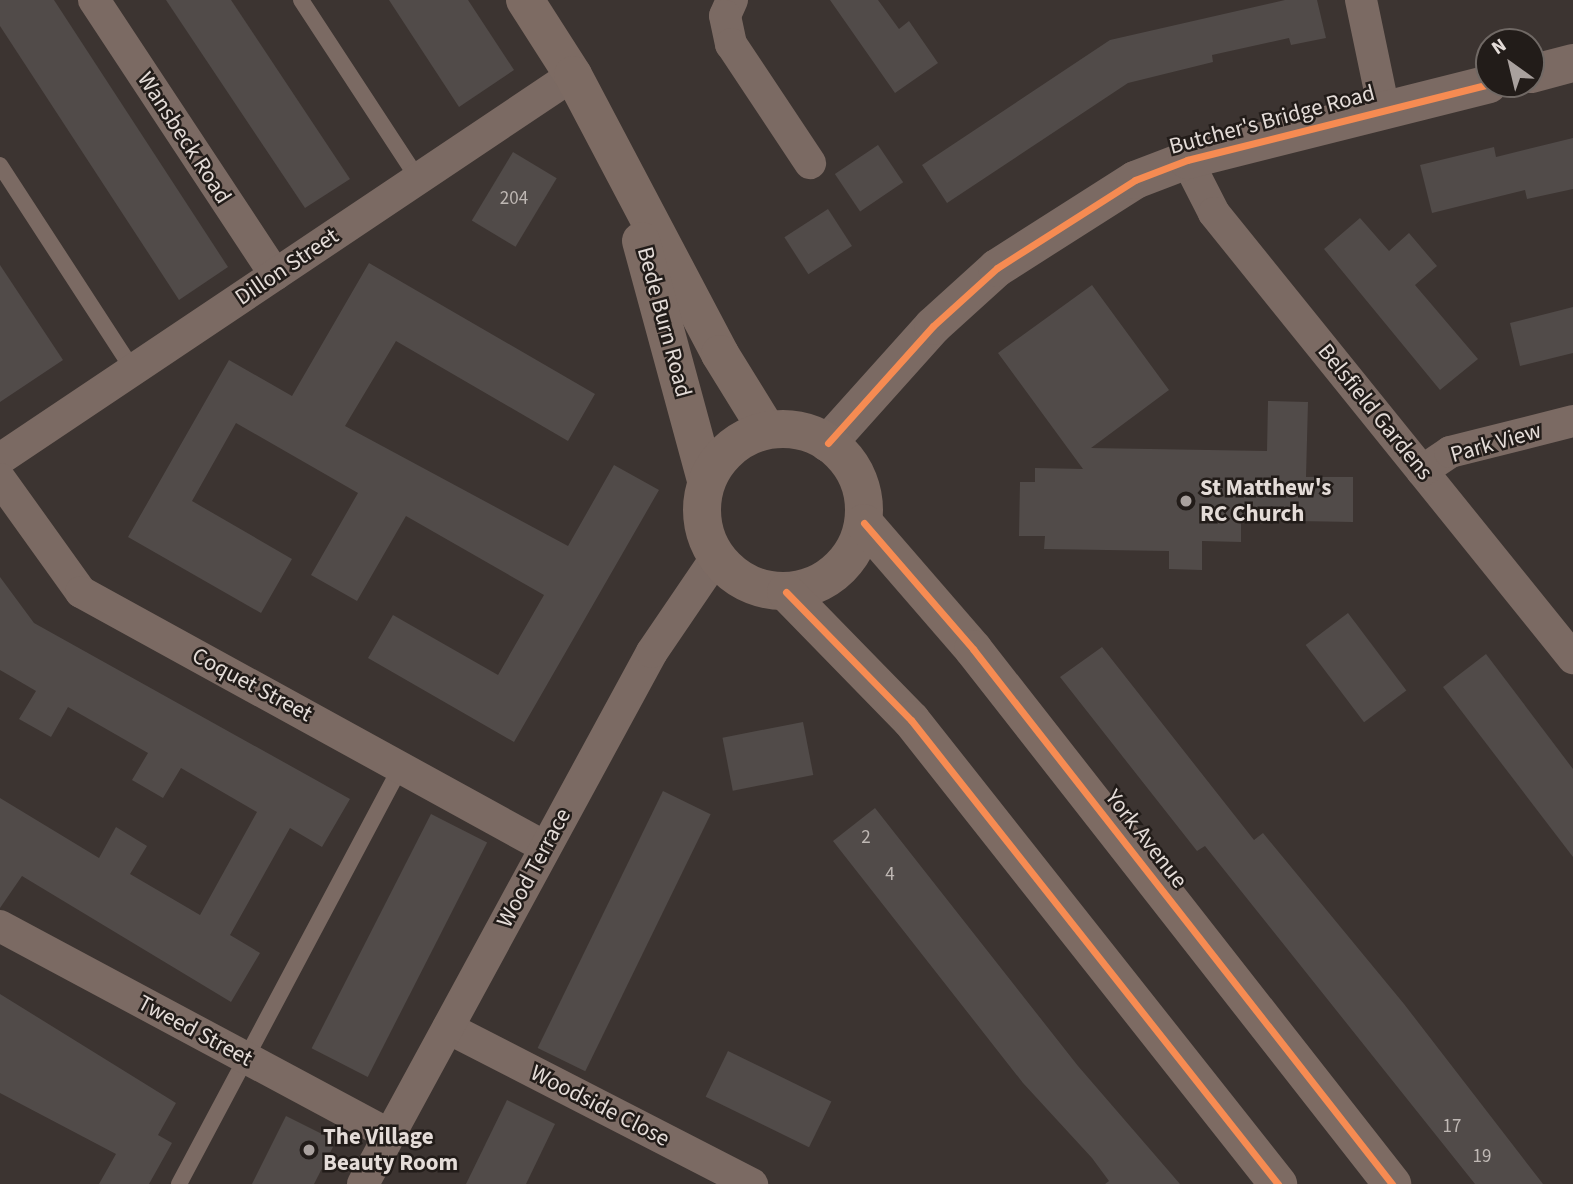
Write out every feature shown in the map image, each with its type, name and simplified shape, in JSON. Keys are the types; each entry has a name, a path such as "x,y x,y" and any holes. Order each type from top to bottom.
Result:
{"main road":[{"name":"Bede Burn Road","path":"525,0 573,75 767,430"},
{"name":"Bede Burn Road","path":"620,164 706,480"},
{"path":"795,429 828,443 847,459 861,484 864,523 837,572 786,592 758,589 716,558 704,532 706,480 741,440 767,430 795,429"},
{"name":"York Avenue","path":"864,523 973,649 1392,1184"},
{"path":"786,592 911,720 1278,1184"}],"street":[{"name":"Wansbeck Road","path":"93,0 275,275"},
{"path":"732,0 725,16 731,44 810,163"},
{"path":"1361,0 1384,110"},
{"path":"1545,70 1573,63"},
{"name":"Dillon Street","path":"0,459 573,75"},
{"name":"Butcher's Bridge Road","path":"828,443 933,326 997,268 1084,208 1187,160 1475,87"},
{"name":"Belsfield Gardens","path":"1187,160 1214,213 1573,658"},
{"name":"Park View","path":"1422,471 1450,452 1573,421"},
{"name":"Coquet Street","path":"0,478 81,592 545,847"},
{"name":"Wood Terrace","path":"363,1184 652,652 716,558"},
{"name":"Tweed Street","path":"0,926 390,1135"},
{"name":"Woodside Close","path":"448,1028 752,1184"}],"lane":[{"path":"301,0 418,179"},
{"path":"0,165 133,370"},
{"path":"178,1184 242,1056 401,766"}],"building":[{"path":"0,0 54,0 228,267 179,300 0,26"},
{"path":"166,0 231,0 350,179 305,208"},
{"path":"389,0 468,0 514,70 459,107"},
{"path":"830,0 878,0 899,29 909,21 938,63 895,93"},
{"path":"1285,0 1317,0 1326,38 1291,45 1289,38 1212,55 1213,62 1128,83 947,203 922,165 1110,40"},
{"path":"1573,138 1573,189 1527,199 1525,190 1432,213 1420,165 1494,147 1496,157"},
{"path":"878,145 903,182 860,211 835,174"},
{"path":"513,152 557,178 516,247 472,221"},
{"path":"828,209 852,246 808,274 784,237"},
{"path":"1360,218 1389,251 1409,233 1437,266 1415,285 1478,359 1440,390 1324,249"},
{"path":"369,263 595,394 568,441 396,341 345,426 568,546 614,465 659,490 514,742 368,658 393,615 498,675 544,595 406,516 357,601 311,575 358,493 236,423 192,501 292,559 261,613 128,537 229,360 292,396"},
{"path":"0,265 63,360 0,402"},
{"name":"St Matthew's RC Church","path":"1092,285 1169,390 1091,448 1267,451 1268,401 1308,402 1306,477 1353,477 1353,522 1241,520 1241,542 1202,541 1202,570 1169,569 1169,551 1044,549 1045,536 1019,536 1020,482 1035,482 1035,468 1083,469 998,353"},
{"path":"1573,307 1573,353 1520,366 1510,323"},
{"path":"0,577 34,623 350,799 322,847 290,828 230,935 260,953 231,1002 22,876 0,908 0,798 99,858 116,827 147,846 130,874 200,915 257,812 181,768 163,798 132,780 148,753 68,707 51,737 19,719 36,691 0,670"},
{"path":"1348,613 1406,690 1364,722 1306,645"},
{"path":"1102,647 1254,840 1263,833 1404,1004 1543,1184 1475,1184 1205,846 1197,851 1060,677"},
{"path":"1486,654 1573,769 1573,857 1443,687"},
{"path":"803,722 813,775 733,791 723,738"},
{"path":"663,791 711,814 585,1071 538,1048"},
{"path":"875,808 1078,1066 1180,1184 1105,1184 1109,1181 1092,1158 1023,1083 833,841"},
{"path":"431,814 487,843 368,1077 312,1048"},
{"path":"0,994 176,1103 158,1135 172,1143 149,1184 99,1184 116,1154 0,1093"},
{"path":"728,1051 831,1101 809,1147 706,1097"},
{"path":"507,1100 555,1124 526,1184 466,1184"},
{"path":"286,1116 336,1141 314,1184 252,1184"}],"cycle path":[{"path":"828,443 933,326 997,268 1135,180 1187,160 1475,88"},
{"path":"864,523 973,649 1392,1184"},
{"path":"786,592 911,720 1278,1184"}],"place":[{"name":"St Matthew's RC Church","path":"1186,501"},
{"name":"The Village Beauty Room","path":"309,1150"}]}
